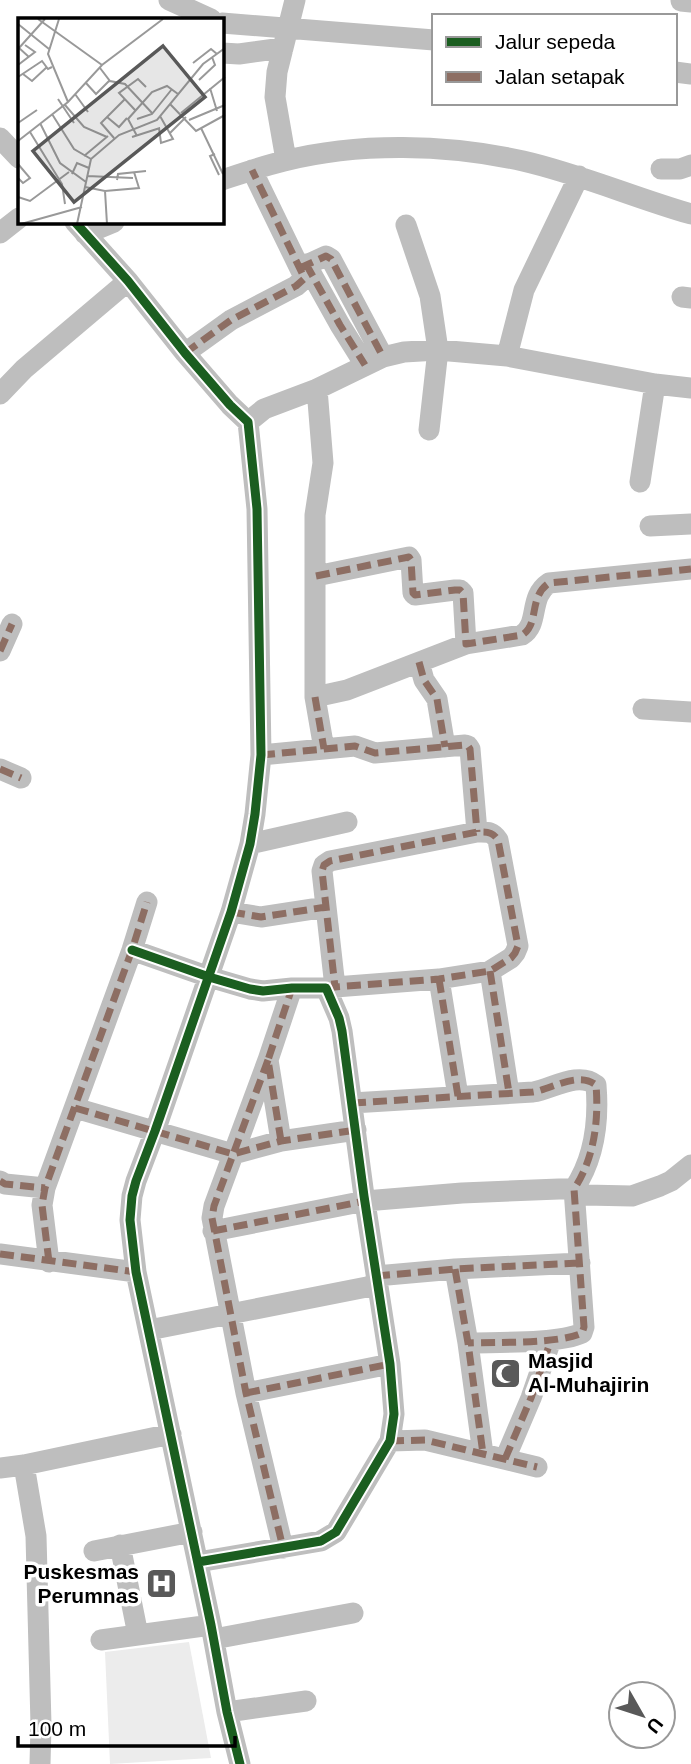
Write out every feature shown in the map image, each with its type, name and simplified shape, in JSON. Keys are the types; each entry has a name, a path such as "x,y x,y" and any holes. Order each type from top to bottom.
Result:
{"street":[{"path":"169,0 209,18"},
{"path":"286,160 275,97 276,72 295,0"},
{"path":"224,23 286,38 432,40"},
{"path":"224,53 239,54 286,38"},
{"path":"0,138 18,157"},
{"path":"224,179 286,160 349,150 410,147 477,152 523,161 579,176 691,214"},
{"path":"662,169 680,169 691,165"},
{"path":"252,170 303,266 340,325 374,361"},
{"path":"507,356 524,290 579,176"},
{"path":"0,233 18,219"},
{"path":"80,228 103,224"},
{"path":"406,225 430,296 438,350 429,429"},
{"path":"80,228 128,281 230,405 248,422 257,509 261,755 258,794 250,844 231,912 136,1181 132,1196 131,1229 136,1272 240,1764"},
{"path":"186,353 231,320 301,282 304,279 303,266"},
{"path":"0,394 24,369 128,281"},
{"path":"248,422 264,410 317,389 374,361 404,352 438,350 507,356 655,384 691,388"},
{"path":"640,482 655,384"},
{"path":"317,389 323,463 315,515 315,697 324,749"},
{"path":"650,526 691,524"},
{"path":"316,576 409,557 415,595 455,590 463,593 466,644"},
{"path":"315,697 347,690 466,644 522,635 530,628 536,598 541,588 549,583 691,569"},
{"path":"0,652 12,624"},
{"path":"419,662 424,680 437,699 445,747"},
{"path":"643,709 691,712"},
{"path":"261,755 355,746 375,753 468,746 477,832"},
{"path":"0,769 21,778"},
{"path":"250,844 347,822"},
{"path":"132,950 209,977 257,990 330,988 439,979 490,971 511,958 516,953 517,946 498,840 494,834 477,832 330,861 324,865 322,871 330,988 342,1031 390,1364 394,1414 390,1441 336,1532 321,1541 198,1562"},
{"path":"49,1262 42,1205 45,1188 148,902"},
{"path":"231,912 261,917 326,907"},
{"path":"490,971 509,1093"},
{"path":"439,979 458,1096"},
{"path":"283,1548 246,1393 212,1213 292,988"},
{"path":"268,1060 281,1142"},
{"path":"352,1103 543,1091 570,1081 594,1083 594,1142 583,1175 574,1189 584,1330 578,1335 551,1340 468,1343"},
{"path":"75,1108 233,1154 281,1142 356,1130"},
{"path":"214,1231 365,1201 462,1193 574,1189 585,1195 632,1196 671,1181 691,1165"},
{"path":"0,1181 5,1184 45,1188"},
{"path":"0,1255 136,1272"},
{"path":"149,1330 377,1281 455,1269 580,1263"},
{"path":"455,1269 483,1454"},
{"path":"505,1459 531,1398 551,1340"},
{"path":"246,1393 390,1364"},
{"path":"0,1468 171,1434"},
{"path":"390,1441 425,1440 537,1467"},
{"path":"24,1465 36,1536 40,1764"},
{"path":"94,1551 192,1532"},
{"path":"120,1545 138,1635"},
{"path":"101,1640 138,1635 213,1632 353,1613"},
{"path":"227,1712 306,1701"}],"shaded area":[{"path":"189,1642 211,1758 110,1764 105,1652"}],"marked path":[{"path":"185,353 231,320 296,286 304,279 252,170"},
{"path":"300,268 326,256 331,259 383,357"},
{"path":"306,264 365,365"},
{"path":"316,576 409,557 415,595 455,590 463,593 466,644 522,635 531,624 538,595 549,583 691,569"},
{"path":"0,651 12,624"},
{"path":"419,662 424,680 437,699 445,747"},
{"path":"315,697 324,749"},
{"path":"261,755 355,746 375,753 468,746 477,832"},
{"path":"0,769 21,778"},
{"path":"326,988 439,979 490,971 511,958 518,946 496,837 477,832 330,861 324,865 322,871 335,987"},
{"path":"49,1262 42,1205 45,1188 147,902"},
{"path":"231,912 261,917 326,907"},
{"path":"490,971 509,1093"},
{"path":"439,979 458,1096"},
{"path":"281,1141 268,1060 292,988"},
{"path":"268,1060 214,1206 212,1218 246,1393 283,1548"},
{"path":"352,1103 533,1092 573,1080 589,1081 596,1085 594,1139 586,1165 574,1189 584,1327 582,1333 543,1341 468,1343"},
{"path":"75,1108 233,1154 281,1141 356,1130"},
{"path":"0,1181 5,1184 45,1188"},
{"path":"213,1231 365,1201"},
{"path":"0,1254 136,1272"},
{"path":"376,1276 580,1263"},
{"path":"455,1269 483,1454"},
{"path":"505,1459 531,1398 551,1340"},
{"path":"246,1393 390,1364"},
{"path":"390,1441 425,1440 537,1467"}],"cycle path":[{"path":"77,224 128,281 185,353 248,422 257,509 261,755 255,814 250,844 231,912 136,1181 130,1220 136,1272 240,1764"},
{"path":"132,950 250,989 263,991 326,988 342,1031 390,1364 394,1414 390,1441 336,1532 321,1541 198,1562"}],"place":[{"name":"Masjid Al-Muhajirin","path":"505,1373"},
{"name":"Puskesmas Perumnas","path":"162,1584"}]}
